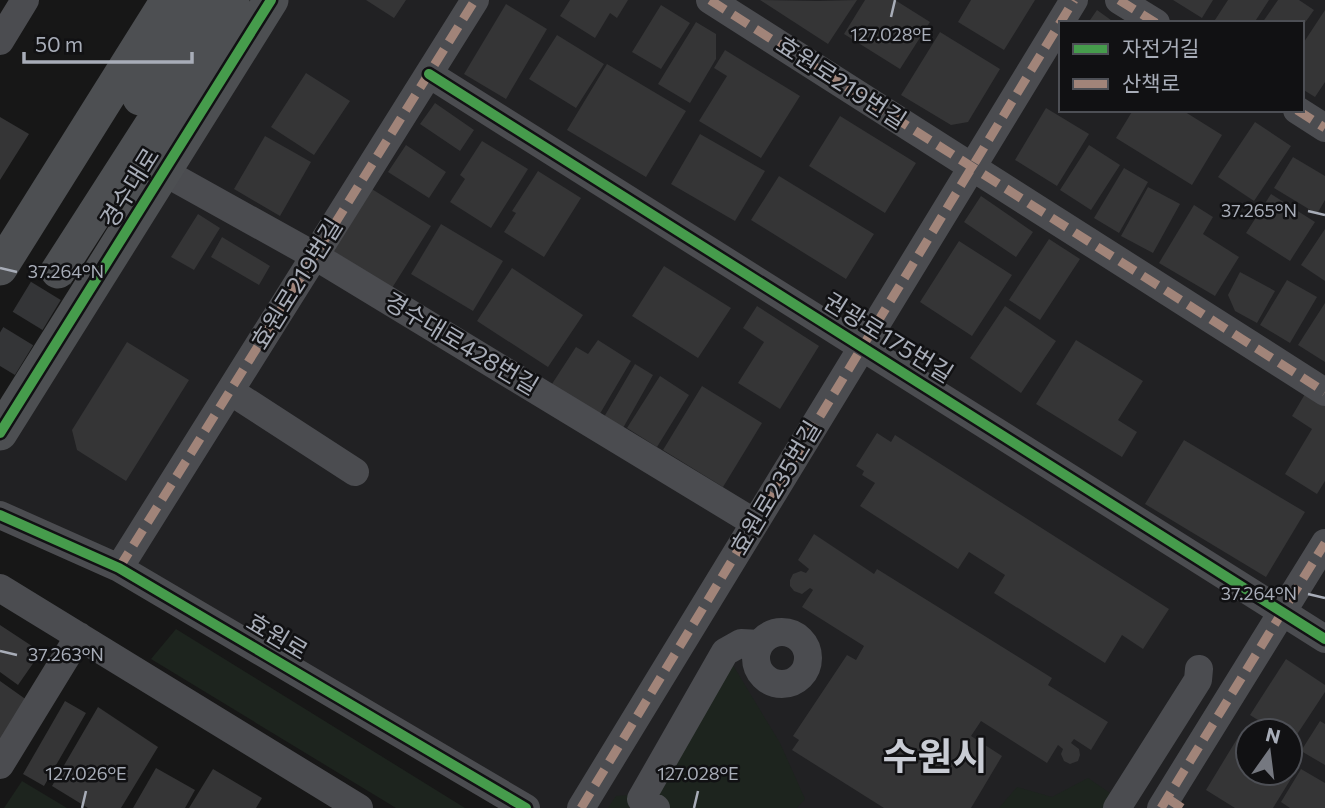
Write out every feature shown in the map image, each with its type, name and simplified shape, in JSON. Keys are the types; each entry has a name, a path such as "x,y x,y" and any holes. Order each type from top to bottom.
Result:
{"main road":[{"path":"0,268 167,0"},
{"name":"경수대로","path":"202,0 50,265 232,0"},
{"name":"경수대로","path":"0,433 271,0"}],"street":[{"path":"0,41 25,0"},
{"name":"효원로219번길","path":"119,568 475,0"},
{"name":"효원로219번길","path":"710,0 972,167"},
{"name":"효원로235번길","path":"1061,21 1074,0"},
{"path":"1119,0 1153,21"},
{"name":"효원로235번길","path":"581,808 1059,25"},
{"name":"권광로175번길","path":"429,74 1325,639"},
{"path":"1300,112 1325,128"},
{"path":"972,167 1325,392"},
{"name":"경수대로428번길","path":"164,172 315,256 755,523"},
{"path":"230,391 355,472"},
{"name":"효원로","path":"0,515 119,568 526,808"},
{"path":"1170,805 1325,543"},
{"path":"0,588 354,807"},
{"path":"0,765 79,636"},
{"path":"656,808 641,799 725,652 741,643 760,644"},
{"path":"1116,808 1198,680 1199,669"}],"shaded area":[{"path":"274,0 1325,0 1325,808 540,808 0,502 0,444"},
{"path":"176,629 465,808 396,808 151,659"},
{"path":"725,652 780,743 805,799 797,808 608,808 616,796 644,794"},
{"path":"1088,778 1110,793 1105,808 999,808 1017,787 1052,797"},
{"path":"22,781 67,808 4,808"}],"building":[{"path":"366,0 406,0 394,18"},
{"path":"570,0 628,0 617,18 610,13 595,38 560,16"},
{"path":"760,0 818,1 857,0 828,44"},
{"path":"865,0 895,0 930,22 900,69 844,34"},
{"path":"971,0 1035,0 1004,50 958,22"},
{"path":"1173,0 1213,0 1202,18"},
{"path":"1228,0 1269,0 1255,21 1214,21"},
{"path":"1278,0 1299,0 1314,10 1304,24 1304,21 1263,21"},
{"path":"506,4 547,29 506,99 464,74"},
{"path":"661,5 690,23 661,69 632,52"},
{"path":"1097,10 1112,21 1089,21"},
{"path":"1325,10 1325,82 1315,97 1304,90 1304,42"},
{"path":"696,22 716,34 716,59 690,103 658,84"},
{"path":"940,32 1000,69 968,122 951,125 901,95"},
{"path":"557,35 604,64 576,108 529,79"},
{"path":"725,50 800,96 761,158 699,121 727,76 714,68"},
{"path":"607,64 686,111 646,177 567,130"},
{"path":"306,73 350,101 314,155 271,127"},
{"path":"435,103 474,130 460,151 420,124"},
{"path":"1046,108 1089,134 1057,186 1015,160"},
{"path":"1132,112 1185,112 1222,135 1192,185 1116,138"},
{"path":"840,116 916,163 885,213 809,166"},
{"path":"0,117 29,134 0,180"},
{"path":"1255,122 1291,146 1254,201 1218,177"},
{"path":"700,134 765,171 735,221 671,184"},
{"path":"265,136 311,162 280,216 234,189"},
{"path":"482,141 528,169 491,228 450,202 465,179 460,175"},
{"path":"406,145 446,172 429,198 388,172"},
{"path":"1089,145 1120,165 1091,210 1060,190"},
{"path":"1293,157 1325,176 1325,200 1317,214 1274,188"},
{"path":"1124,168 1148,182 1119,233 1094,218"},
{"path":"538,171 581,198 544,257 504,232 516,213 512,211"},
{"path":"779,176 874,234 846,279 751,220"},
{"path":"367,186 431,226 392,288 333,251"},
{"path":"1148,187 1180,204 1153,253 1121,236"},
{"path":"1271,194 1315,222 1290,261 1246,233"},
{"path":"981,196 1033,232 1016,257 964,222"},
{"path":"1194,205 1213,217 1203,234 1239,257 1215,296 1159,263"},
{"path":"198,214 220,228 194,270 171,257"},
{"path":"441,224 503,261 473,311 411,274"},
{"path":"1325,229 1325,281 1301,265"},
{"path":"222,237 270,266 259,285 211,257"},
{"path":"1049,239 1080,259 1040,320 1009,300"},
{"path":"959,241 1012,275 972,336 920,302"},
{"path":"664,266 731,308 698,358 632,316"},
{"path":"512,268 583,315 548,367 477,321"},
{"path":"1240,272 1275,291 1257,323 1235,311 1228,295"},
{"path":"1287,280 1317,297 1290,343 1260,325"},
{"path":"1325,303 1325,362 1298,345"},
{"path":"757,306 819,346 780,409 738,383 764,342 743,328"},
{"path":"1005,306 1056,341 1021,393 970,358"},
{"path":"598,340 631,361 598,417 550,387 576,347 588,354"},
{"path":"1076,340 1143,381 1118,420 1137,432 1122,457 1036,404"},
{"path":"127,342 189,380 126,481 77,450 72,430"},
{"path":"635,364 653,375 623,428 604,417"},
{"path":"660,376 689,395 657,447 627,428"},
{"path":"702,386 762,423 723,487 663,450"},
{"path":"1305,394 1325,406 1325,481 1317,494 1285,474 1312,429 1292,416"},
{"path":"877,433 891,442 895,435 1169,609 1143,649 1122,635 1105,663 994,593 1005,575 969,552 958,569 860,506 875,483 862,475 864,471 856,466"},
{"path":"1184,440 1305,512 1266,577 1145,504"},
{"path":"814,534 874,574 877,569 1052,678 1048,685 1108,722 1091,750 1074,739 1071,743 1079,749 1078,761 1070,764 1064,761 1061,754 1063,749 1058,745 1047,763 981,721 971,736 1002,756 971,808 884,808 792,750 799,740 793,736 847,655 856,660 864,646 802,607 813,590 810,588 802,594 790,586 793,574 801,571 806,573 809,569 798,560"},
{"path":"0,625 41,652 18,685 0,672"},
{"path":"1286,659 1325,685 1325,692 1304,724 1304,717 1250,715"},
{"path":"0,681 31,703 0,750"},
{"path":"65,701 86,713 44,786 23,774"},
{"path":"98,707 158,747 121,808 88,808 52,786"},
{"path":"1320,721 1325,724 1325,765 1304,753 1304,746"},
{"path":"1234,744 1234,787 1286,787 1273,808 1235,808 1206,790"},
{"path":"156,768 195,790 185,808 133,808"},
{"path":"213,769 262,798 256,808 189,808"},
{"path":"1304,771 1325,783 1325,808 1290,808 1281,802 1290,787 1304,787"}],"tunnel":[{"path":"0,366 58,271"}],"marked path":[{"path":"119,568 475,0"},
{"path":"710,0 1325,392"},
{"path":"1061,21 1074,0"},
{"path":"1119,0 1153,21"},
{"path":"581,808 1059,25"},
{"path":"1300,112 1325,128"},
{"path":"1161,808 1325,543"},
{"path":"1167,798 1182,808"}],"cycle path":[{"path":"0,433 271,0"},
{"path":"429,74 1325,639"},
{"path":"0,515 119,568 526,808"}],"district":[{"name":"수원시","path":"935,757"}]}
